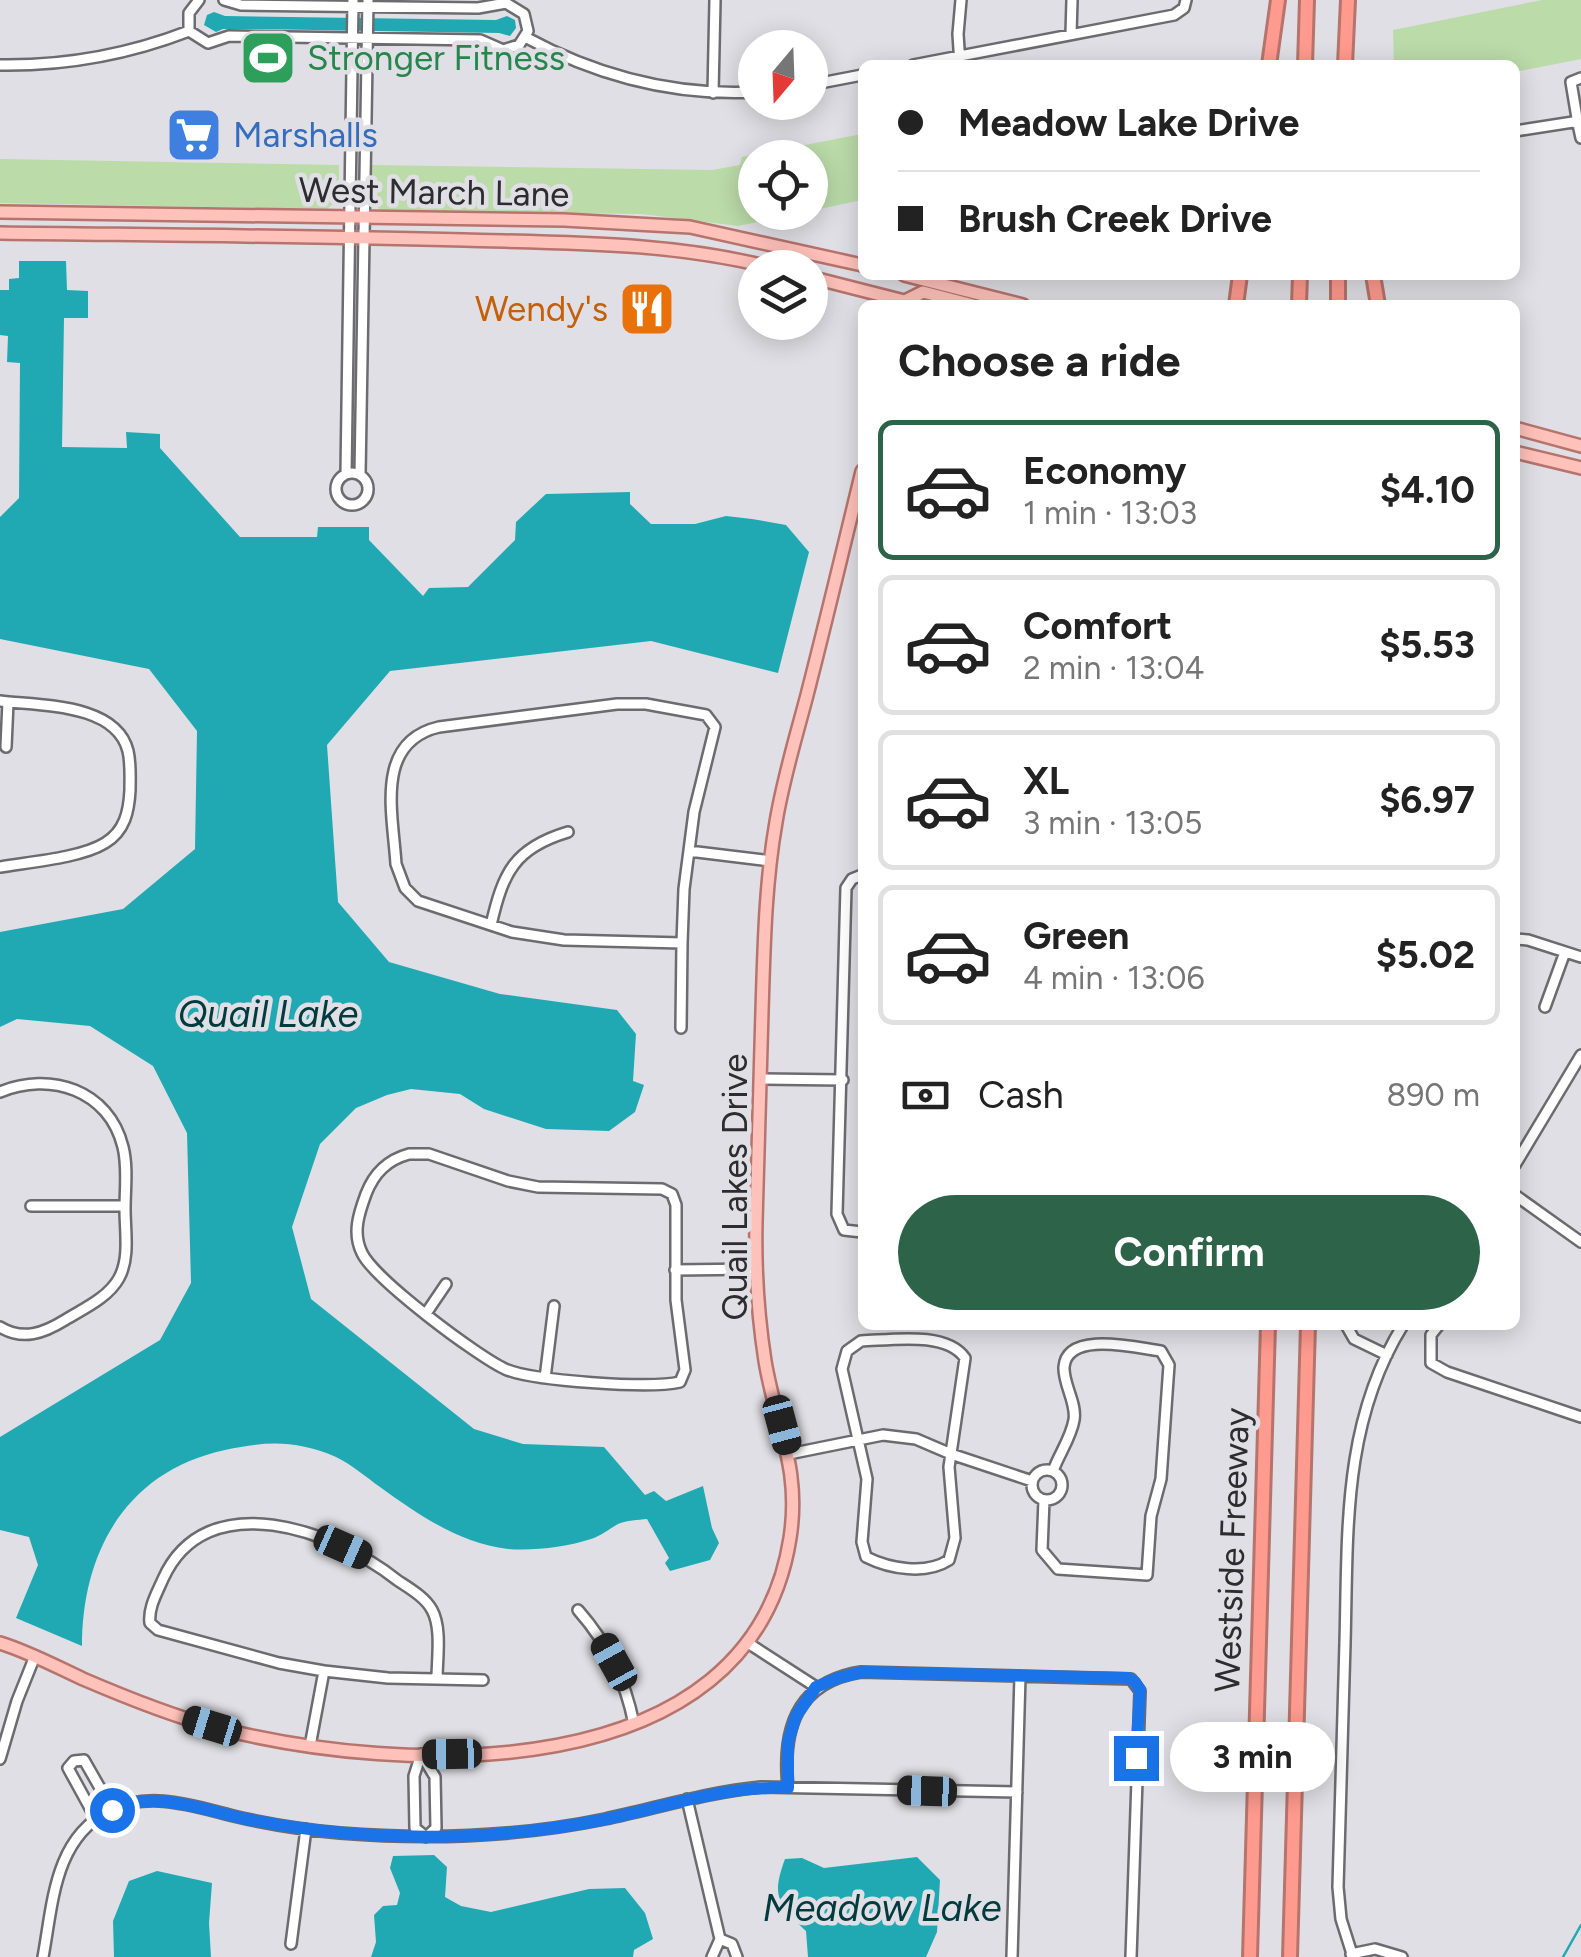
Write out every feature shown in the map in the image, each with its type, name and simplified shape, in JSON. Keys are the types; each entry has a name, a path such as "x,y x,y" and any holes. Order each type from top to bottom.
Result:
{"highway":[{"path":"1269,60 1278,0"},
{"path":"1305,60 1307,0"},
{"path":"1345,60 1348,0"},
{"name":"Westside Freeway","path":"1250,1957 1268,1330"},
{"name":"Westside Freeway","path":"1290,1957 1308,1330"}],"main road":[{"name":"West March Lane","path":"0,212 564,220 690,227 858,264"},
{"name":"West March Lane","path":"0,233 363,237 688,250 738,261"},
{"path":"924,280 1003,300"},
{"path":"828,282 894,300"},
{"path":"910,300 923,292 954,300"},
{"path":"1520,429 1581,446"},
{"path":"1520,453 1581,468"},
{"name":"Quail Lakes Drive","path":"0,1642 171,1714 252,1736 378,1754 535,1748 608,1734 677,1705 701,1689 748,1643 778,1584 789,1544 794,1489 766,1365 757,1268 766,902 784,787 858,488"}],"street":[{"path":"189,31 189,13 199,0"},
{"path":"189,31 212,43 229,36 480,40 503,50 514,48 526,38 528,25 524,14 506,2 486,8 368,3 241,4 224,0"},
{"path":"713,92 715,0"},
{"path":"961,0 960,60 1174,15 1185,4"},
{"path":"1071,34 1072,0"},
{"path":"346,474 353,3"},
{"path":"360,475 346,474 339,479 335,489 339,500 348,505 359,504 368,486 360,475 368,3"},
{"path":"0,64 94,59 189,31"},
{"path":"526,38 609,75 661,87 738,92"},
{"path":"828,82 858,76"},
{"path":"1581,78 1571,82 1581,138"},
{"path":"1520,130 1578,124"},
{"path":"350,182 364,182"},
{"path":"0,867 98,847 116,835 129,806 129,756 124,740 111,724 89,714 4,702 6,747"},
{"path":"681,1028 689,851 698,792 716,730 706,714 646,704 617,704 439,728 420,733 406,744 392,770 394,832 400,877 411,895 427,906 535,937 682,942"},
{"path":"490,925 502,884 517,860 538,842 568,832"},
{"path":"689,851 770,861"},
{"path":"858,877 846,888 838,1222 848,1232 858,1232"},
{"path":"1520,939 1581,958"},
{"path":"1545,1007 1565,952"},
{"path":"1520,1158 1581,1055"},
{"path":"760,1079 842,1080"},
{"path":"0,1092 27,1083 58,1084 78,1091 100,1106 122,1143 126,1206 125,1262 109,1291 44,1332 29,1335 3,1328 0,1342"},
{"path":"409,1154 428,1154 538,1187 666,1190 676,1205 675,1270 684,1370 680,1382 575,1381 520,1374 495,1364 427,1312 372,1268 358,1241 357,1222 372,1180 386,1165 409,1154"},
{"path":"1520,1199 1581,1242"},
{"path":"31,1206 126,1206"},
{"path":"675,1270 757,1268"},
{"path":"427,1312 446,1284"},
{"path":"545,1378 554,1306"},
{"path":"1349,1330 1354,1339 1387,1355"},
{"path":"1400,1330 1360,1424 1349,1499 1338,1887 1341,1920 1352,1956 1375,1949 1402,1957"},
{"path":"1435,1330 1431,1335 1431,1363 1447,1372 1581,1417"},
{"path":"862,1341 940,1342 958,1347 965,1358 951,1454 955,1538 949,1560 937,1568 882,1565 866,1556 862,1542 866,1480 858,1439 842,1369 847,1351 862,1341"},
{"path":"1044,1500 1042,1550 1058,1569 1147,1576 1150,1516 1160,1480 1169,1364 1161,1351 1086,1344 1074,1348 1064,1368 1075,1416 1053,1471"},
{"path":"789,1454 883,1436 916,1440 1032,1481"},
{"path":"1053,1471 1060,1478 1061,1492 1054,1499 1044,1500 1033,1490 1032,1481 1038,1473 1053,1471"},
{"path":"437,1679 436,1620 431,1607 367,1558 277,1526 246,1522 212,1530 192,1542 175,1559 149,1612 154,1628 233,1652 324,1671 437,1679 483,1680"},
{"path":"578,1610 614,1662 634,1724"},
{"path":"748,1643 816,1687"},
{"path":"0,1760 16,1701 35,1656"},
{"path":"310,1746 324,1671"},
{"path":"788,1788 790,1732 800,1708 816,1687 862,1672 1128,1678 1140,1690 1130,1957"},
{"path":"1012,1957 1020,1676"},
{"path":"421,1754 436,1777 436,1828 426,1837"},
{"path":"421,1754 414,1776 415,1828 426,1837"},
{"path":"96,1819 68,1768 74,1761 84,1760 112,1810"},
{"path":"43,1957 60,1866 71,1846 96,1819 136,1802 166,1800 306,1829 426,1837 554,1828 734,1790 1017,1792"},
{"path":"687,1799 720,1939 712,1957"},
{"path":"290,1944 306,1829"},
{"path":"720,1939 732,1944 738,1957"}],"green space":[{"path":"1542,0 1581,0 1581,59 1520,71 1520,60 1394,60 1393,30"},
{"path":"858,135 858,201 828,207 828,141"},
{"path":"0,159 339,165 339,199 327,209 0,203"},
{"path":"372,165 712,170 738,165 738,226 642,214 380,210 371,200"}],"water":[{"path":"214,12 225,16 496,20 507,16 515,20 516,28 510,36 250,29 216,32 204,25 207,15"},
{"name":"Quail Lake","path":"19,261 66,261 67,290 88,291 88,318 64,318 62,447 127,448 126,432 160,434 160,448 240,537 317,537 318,527 369,527 369,540 423,596 429,588 468,587 515,540 516,522 546,494 630,492 630,504 651,524 695,524 726,516 786,525 809,552 778,673 651,641 390,671 327,745 338,902 389,962 500,994 617,1010 636,1034 633,1081 644,1085 635,1112 609,1131 546,1129 484,1109 460,1094 411,1089 356,1108 320,1144 292,1227 311,1299 474,1429 523,1444 604,1447 645,1495 654,1491 666,1501 703,1486 719,1543 710,1560 670,1571 665,1563 669,1558 647,1519 621,1523 595,1538 561,1546 490,1546 425,1517 336,1457 294,1445 254,1445 191,1461 161,1476 137,1496 101,1548 84,1611 82,1646 16,1618 38,1565 29,1537 0,1530 0,1437 160,1340 191,1283 187,1133 153,1066 90,1026 17,1019 0,1027 0,932 123,909 195,849 197,731 149,669 0,639 0,517 19,498 20,363 7,362 8,336 0,335 0,290 9,290 9,279 19,278"},
{"path":"434,1855 447,1867 445,1897 461,1906 491,1912 589,1889 625,1888 645,1913 653,1939 634,1950 633,1957 371,1957 376,1942 374,1915 383,1906 397,1905 400,1893 390,1868 393,1856"},
{"name":"Meadow Lake","path":"917,1857 940,1880 937,1932 926,1957 808,1957 806,1931 783,1906 778,1891 785,1859 802,1858 824,1868"},
{"path":"157,1871 212,1883 211,1957 114,1957 113,1921 129,1881"}],"waterway":[{"path":"1563,1957 1581,1925"}],"place":[{"name":"Stronger Fitness","path":"268,58"},
{"name":"Marshalls","path":"194,135"},
{"name":"Wendy's","path":"647,309"}],"route":[{"path":"112,1810 136,1802 166,1800 306,1829 376,1836 468,1836 603,1820 734,1790 788,1788 788,1742 800,1708 816,1687 862,1672 1128,1678 1140,1690 1136,1758"}]}
